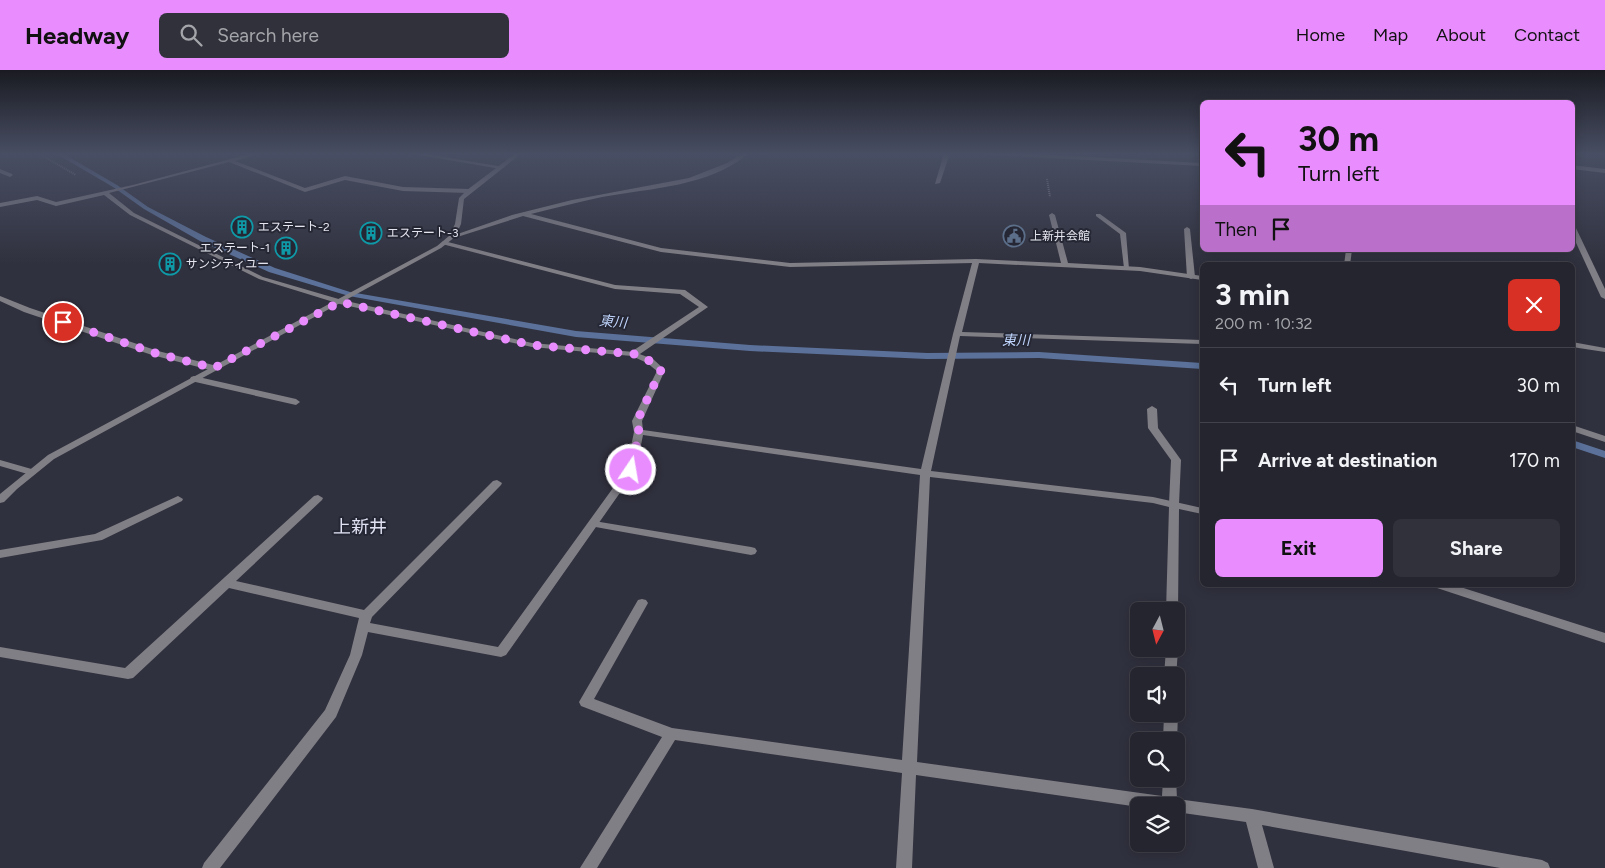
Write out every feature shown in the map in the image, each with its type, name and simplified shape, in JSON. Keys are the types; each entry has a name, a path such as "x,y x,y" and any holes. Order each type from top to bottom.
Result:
{"street":[{"path":"0,205 37,198 56,204 116,190"},
{"path":"444,190 469,191"},
{"path":"452,237 474,231 503,219 589,198 642,190"},
{"path":"0,500 51,457 444,244 452,237 458,224 461,200 469,191"},
{"path":"105,193 132,214 260,278 341,301 532,345 634,354 650,361 661,370 637,421 639,432 631,470 501,652 365,621 227,583"},
{"path":"524,214 661,250 790,265 976,260 1127,268 1200,278"},
{"path":"1098,215 1123,233 1127,268"},
{"path":"1052,216 1065,264"},
{"path":"1187,229 1190,277"},
{"path":"1576,239 1605,297"},
{"path":"444,244 615,287 682,292 704,307 634,354"},
{"path":"904,868 925,473 949,364 976,260"},
{"path":"0,298 27,310 155,353 214,368"},
{"path":"957,334 1200,342"},
{"path":"1575,345 1605,350"},
{"path":"194,379 296,402"},
{"path":"1152,409 1153,428 1176,460 1172,602"},
{"path":"1575,429 1605,439"},
{"path":"639,432 925,473 1152,500 1200,510"},
{"path":"0,463 31,472"},
{"path":"210,868 331,713 356,654 365,621 497,484"},
{"path":"0,652 128,674 318,498"},
{"path":"0,554 98,537 178,499"},
{"path":"594,524 751,551"},
{"path":"1447,587 1605,638"},
{"path":"642,603 586,702 672,734 1130,800"},
{"path":"588,868 672,734"},
{"path":"1185,807 1252,816 1542,868"},
{"path":"1252,816 1266,868"}],"path":[{"path":"100,190 105,193"},
{"path":"1049,190 1052,216"}],"waterway":[{"name":"東川","path":"121,190 146,208 203,239 272,270 349,294 495,321 576,334 750,348 927,356 1039,355 1200,366"},
{"name":"東川","path":"1575,444 1605,455"}],"place":[{"name":"エステート-2","path":"242,227"},
{"name":"エステート-3","path":"371,233"},
{"name":"上新井会館","path":"1014,236"},
{"name":"エステート-1","path":"286,248"},
{"name":"サンシティユー","path":"170,264"}],"district":[{"name":"上新井","path":"360,527"}],"route":[{"path":"63,322 155,353 214,368 340,302 532,345 634,354 650,361 661,370 637,421 639,432 631,470"}]}
